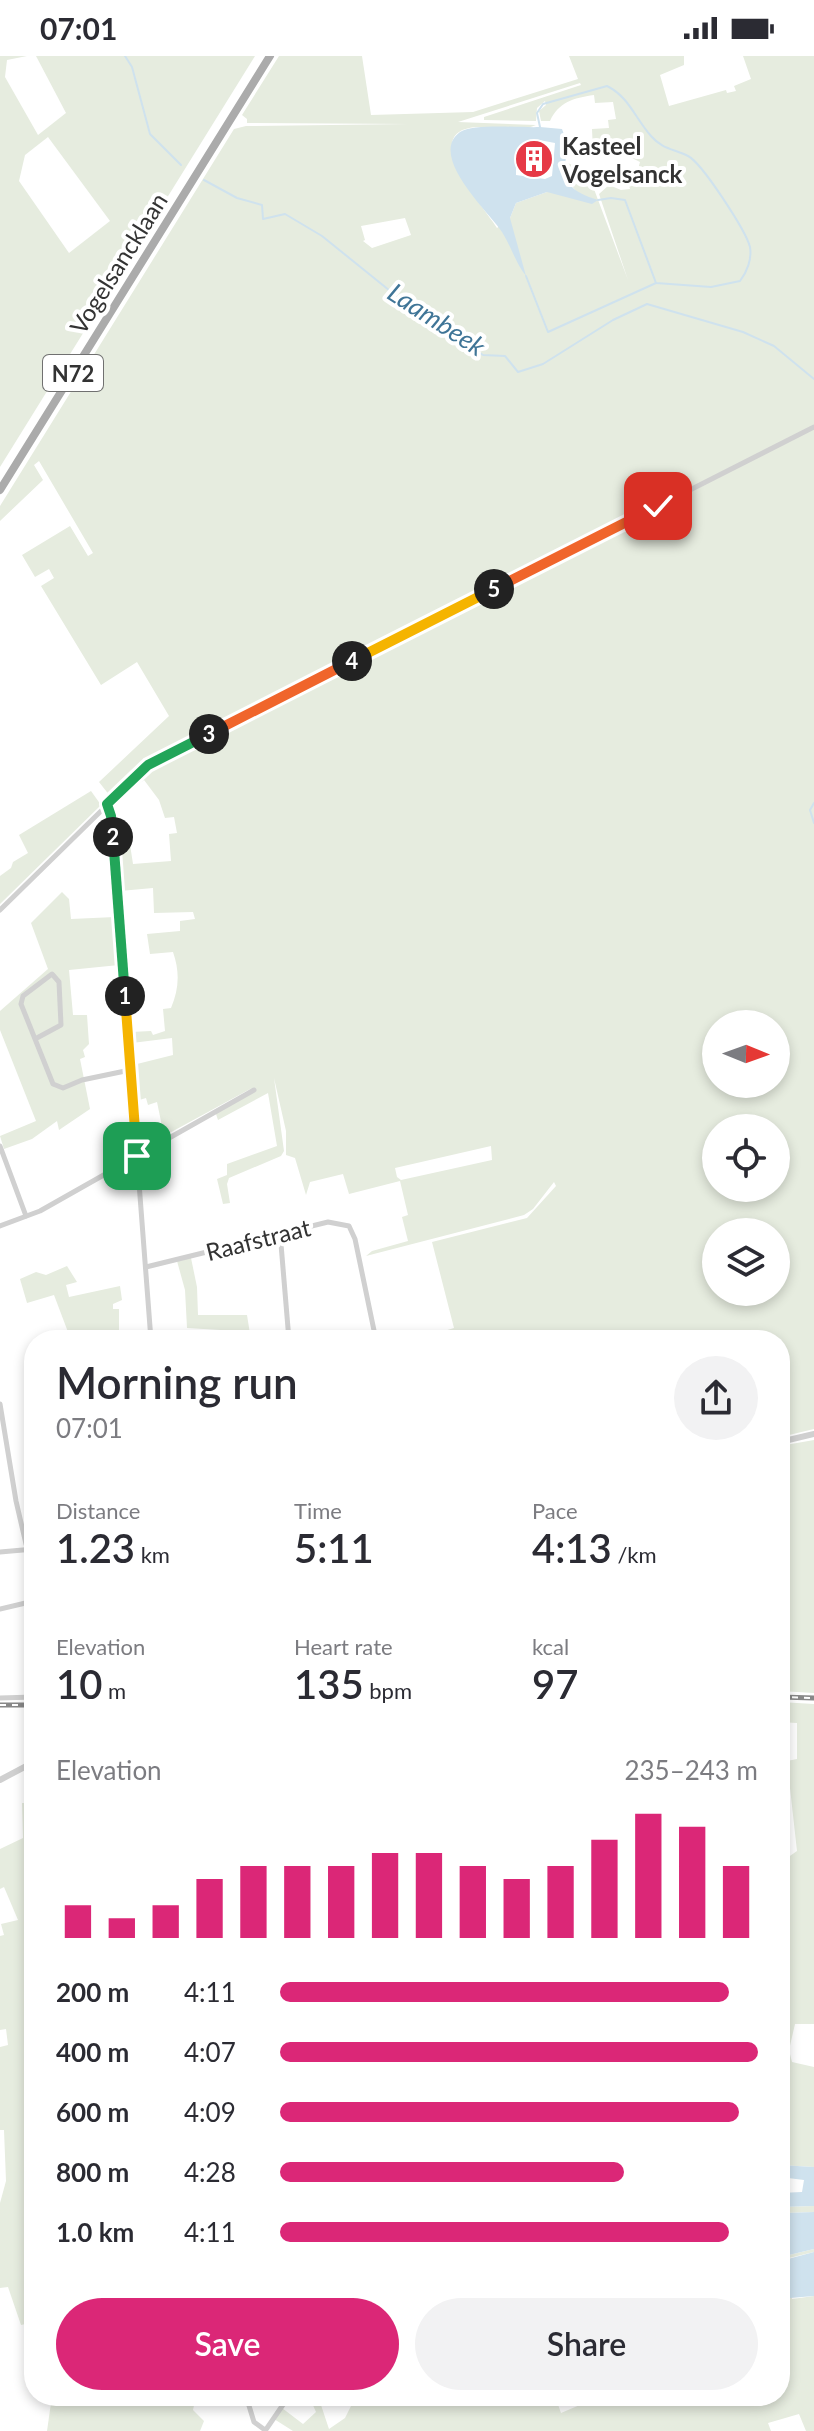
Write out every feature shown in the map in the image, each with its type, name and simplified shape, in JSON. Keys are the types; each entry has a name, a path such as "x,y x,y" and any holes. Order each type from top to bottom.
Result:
{"main road":[{"name":"Vogelsancklaan","path":"0,490 270,56"}],"street":[{"path":"0,910 148,765 814,427"},
{"path":"107,804 111,816 150,1330"},
{"path":"35,1039 61,1025 59,982 52,974 21,999 35,1039 53,1084 58,1088 130,1070"},
{"path":"0,1226 26,1216 254,1090"},
{"path":"0,1146 26,1216"},
{"name":"Raafstraat","path":"146,1267 328,1222 349,1226 358,1249 374,1330"},
{"path":"280,1232 288,1330"},
{"path":"0,1404 24,1516"},
{"path":"790,1440 814,1434"},
{"path":"0,1552 24,1550"},
{"path":"0,1609 24,1603"},
{"path":"0,1698 24,1697"},
{"path":"0,1780 24,1767"},
{"path":"249,2406 254,2422 265,2431 282,2406"}],"shaded area":[{"path":"0,56 27,56 7,60 5,77 38,135 66,113 36,56 255,56 0,467","holes":["48,137 110,221 69,253 19,181 25,155"]},
{"path":"279,56 362,56 371,115 473,112 578,79 569,56 684,56 684,65 660,75 669,106 726,90 727,93 736,91 734,86 751,79 743,56 814,56 814,1429 790,1435 790,1330 447,1330 454,1328 432,1242 527,1218 556,1186 554,1182 533,1209 524,1215 366,1256 372,1251 408,1241 402,1217 408,1215 400,1181 349,1194 343,1174 310,1182 306,1195 295,1158 286,1155 286,1131 274,1078 284,1151 281,1156 229,1178 230,1203 223,1204 217,1179 227,1175 227,1164 277,1146 268,1093 218,1120 216,1114 252,1088 164,1136 157,1102 148,1105 146,1098 136,1101 133,1065 173,1055 172,1038 132,1043 131,1032 151,1031 153,1035 165,1031 163,1009 171,1008 177,987 178,973 173,952 150,954 147,934 180,931 180,921 195,919 193,912 154,913 153,888 120,891 116,837 129,838 133,864 171,861 169,834 177,833 174,817 165,818 159,800 144,780 136,786 129,779 110,796 99,782 169,716 137,662 101,685 41,586 54,578 49,569 35,577 22,555 70,526 88,556 93,553 39,461 34,465 43,480 0,521 0,506 234,129 246,126 409,124 247,123 242,115","holes":["581,85 484,117 484,120 536,121 537,108 545,101 546,105 539,111 541,121 550,121 562,105 580,98 594,95 595,103 613,102 616,119 608,120 609,128 592,129 593,152 620,152 640,162 638,169 625,171 630,189 621,190 609,185 599,194 628,280 588,173 564,161 565,177 576,191 547,192 516,203 510,218 497,228 469,188 453,154 453,140 461,131 481,127 517,129 536,125 458,122","405,218 411,235 372,248 363,241 361,226","491,1146 492,1160 401,1180 397,1177 395,1168"]},
{"path":"91,791 101,805 0,904 0,876 11,868 13,862 28,853 19,835"},
{"path":"62,892 69,899 71,919 115,917 119,965 69,970 73,1015 87,1015 89,1044 83,1050 85,1057 80,1059 90,1109 59,1130 57,1121 32,1139 4,1149 0,1136 36,1121 0,1030 0,1011 48,969 31,923"},
{"path":"191,1258 197,1287 198,1315 247,1315 249,1330 187,1328 185,1290 177,1261"},
{"path":"67,1266 77,1282 66,1285 69,1297 120,1286 122,1300 113,1304 113,1309 119,1309 119,1330 67,1330 54,1295 27,1303 20,1279 36,1272 46,1275"},
{"path":"814,1440 814,1693 790,1692 790,1444"},
{"path":"790,1703 814,1704 814,2024 795,2024 790,2046 790,1856 797,1851 790,1760 797,1759 797,1723 790,1723"},
{"path":"24,1803 24,2324 21,2325 8,2287 0,2288 0,2203 6,2181 4,2130 0,2130 0,2047 8,2045 6,2029 0,2030 0,1936 4,1935 1,1924 18,1920 4,1887 0,1889 0,1849 23,1838"},
{"path":"790,2054 792,2062 814,2067 814,2167 790,2166"},
{"path":"814,2206 814,2212 790,2213 790,2207"},
{"path":"814,2249 814,2252 790,2258 790,2255"},
{"path":"790,2272 792,2299 814,2296 814,2431 806,2431 799,2414 768,2423 771,2431 293,2431 274,2419 282,2408 303,2424 316,2412 313,2406 321,2406 329,2429 345,2418 351,2406 559,2406 561,2413 577,2406 790,2406"},
{"path":"51,2406 194,2406 193,2410 204,2421 200,2431 47,2431"}],"water":[{"path":"467,129 562,129 567,179 582,194 598,200 592,204 547,192 516,203 510,218 526,276 502,232 464,184 451,155 452,142","holes":["539,140 555,143 552,176 545,179 516,175 516,164 528,159"]},
{"path":"790,2166 814,2167 814,2206 790,2207 790,2193 802,2192 804,2180 790,2178"},
{"path":"814,2212 814,2249 790,2255 790,2213"},
{"path":"814,2252 814,2296 790,2298 790,2258"}],"waterway":[{"name":"Laambeek","path":"125,56 132,67 150,134 181,165"},
{"path":"540,127 537,113 543,104 607,86 615,91 655,140 695,161 723,198 750,247 750,261 745,274 740,281 711,287 656,283 625,200 598,200"},
{"name":"Laambeek","path":"204,180 237,198 262,205 263,219 285,214 322,236 405,303 483,355 505,356 518,372 543,364 613,320 647,304 743,332 774,346 814,379"},
{"path":"526,276 548,332 656,283"},
{"name":"Laambeek","path":"814,803 810,810 814,823"}],"railway":[{"path":"790,1697 814,1698"},
{"path":"0,1705 24,1705"}],"place":[{"name":"Kasteel Vogelsanck","path":"534,159"}],"route":[{"path":"137,1156 111,816 107,804 148,765 658,506"}]}
